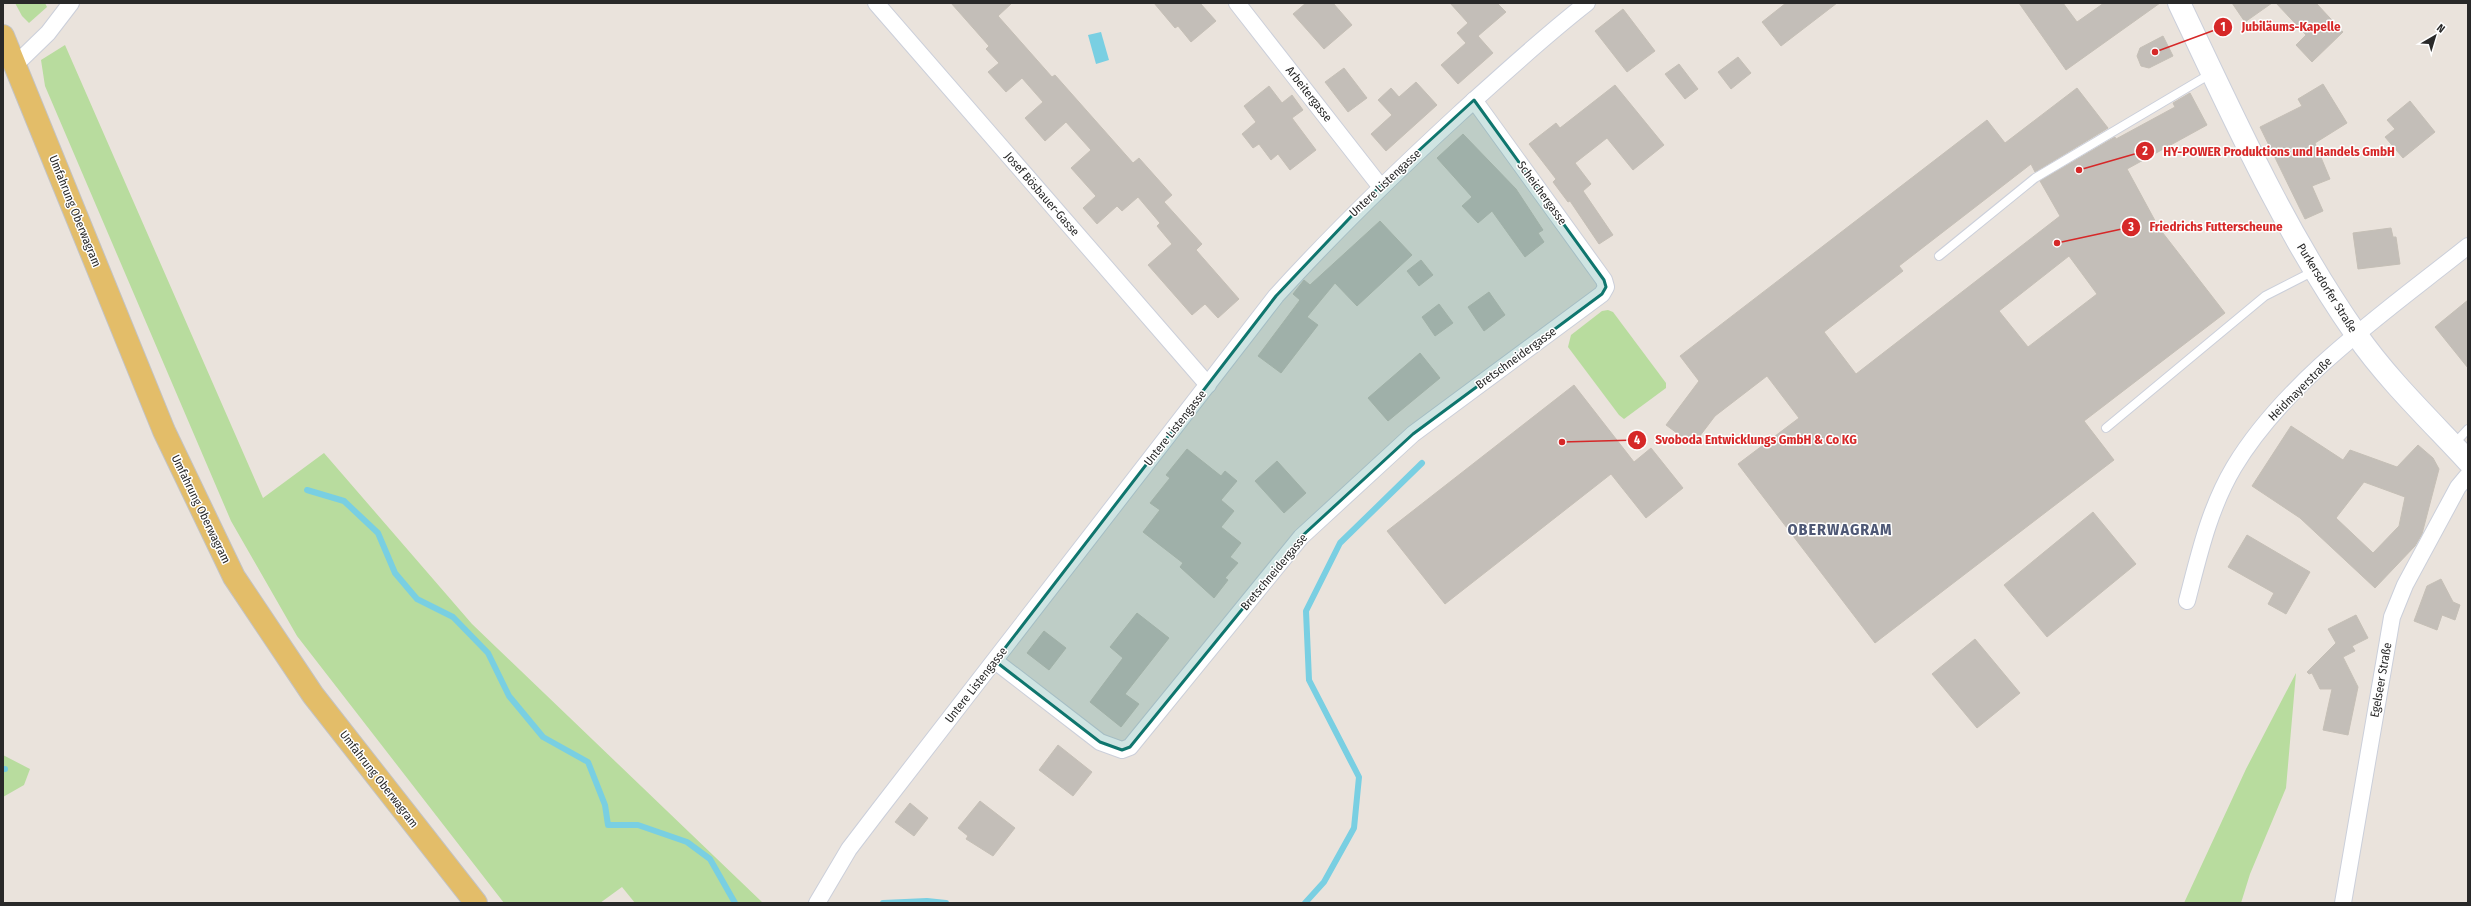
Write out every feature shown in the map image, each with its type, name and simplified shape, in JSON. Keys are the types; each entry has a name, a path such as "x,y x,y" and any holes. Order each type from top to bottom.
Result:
{"main road":[{"name":"Purkersdorfer Straße","path":"2179,3 2286,221 2315,271 2357,336 2468,462"},
{"name":"Umfahrung Oberwagram","path":"3,36 164,431 234,577 313,695 476,903"}],"street":[{"path":"15,65 48,33 71,3"},
{"name":"Josef Bösbauer-Gasse","path":"876,3 1208,385"},
{"name":"Arbeitergasse","path":"1237,3 1380,186"},
{"name":"Untere Listengasse","path":"817,903 849,849 1276,296 1329,236 1380,186 1538,41 1587,3"},
{"name":"Scheichergasse","path":"1474,100 1604,280 1606,288"},
{"name":"Heidmayerstraße","path":"2187,601 2206,526 2234,468 2275,410 2357,336 2468,246"},
{"name":"Bretschneidergasse","path":"995,661 1100,742 1122,750 1130,747 1301,537 1413,434 1602,294 1606,288"},
{"name":"Egelseer Straße","path":"2344,903 2392,617 2409,578 2458,487 2468,475"}],"lane":[{"path":"1939,256 2035,178 2213,73"},
{"path":"2106,428 2266,296 2315,271"},
{"path":"2453,445 2468,429"}],"highlighted area":[{"path":"1474,100 1604,280 1606,287 1602,294 1413,434 1301,537 1130,747 1122,750 1100,742 995,661 1276,296 1380,186"}],"green space":[{"path":"15,3 45,3 47,7 29,23 22,16"},
{"path":"65,45 263,498 324,453 472,624 763,903 635,903 622,887 600,903 504,903 297,636 231,521 45,86 41,60"},
{"path":"1608,310 1613,312 1666,383 1666,388 1624,419 1619,415 1568,347 1571,335 1602,311"},
{"path":"2296,673 2286,788 2250,874 2241,903 2184,903 2246,769"},
{"path":"3,755 30,769 24,785 3,797"}],"water":[{"path":"1101,32 1109,60 1096,64 1088,35"}],"building":[{"path":"951,3 1012,3 998,16 1052,77 1055,75 1133,163 1139,158 1172,195 1164,202 1202,244 1196,250 1239,299 1218,318 1205,304 1192,315 1148,265 1172,244 1157,226 1160,223 1138,197 1122,211 1117,206 1097,224 1083,208 1096,196 1071,168 1091,150 1066,122 1045,141 1025,118 1043,102 1022,78 1006,92 988,72 999,63 986,49 989,46"},
{"path":"1154,3 1200,3 1216,21 1191,42 1178,26 1175,28"},
{"path":"1306,3 1333,3 1352,25 1324,49 1293,14"},
{"path":"1450,3 1497,3 1506,12 1478,36 1493,53 1458,84 1441,65 1466,43 1457,33 1468,23"},
{"path":"1786,3 1837,3 1781,46 1762,22"},
{"path":"2019,3 2063,3 2077,22 2104,3 2160,3 2066,70"},
{"path":"2232,3 2272,3 2245,22"},
{"path":"2276,3 2316,3 2343,32 2312,62 2296,45 2306,35"},
{"path":"1623,9 1655,51 1627,72 1595,31"},
{"path":"2163,36 2173,56 2149,68 2141,66 2137,56 2140,48"},
{"path":"1738,57 1751,73 1731,89 1718,72"},
{"path":"1679,64 1698,89 1685,99 1665,74"},
{"path":"1344,68 1367,98 1348,112 1325,82"},
{"path":"1416,82 1437,105 1386,151 1371,134 1392,115 1378,100 1391,88 1399,97"},
{"path":"2323,84 2347,123 2315,143 2330,179 2312,186 2323,211 2305,219 2260,127 2302,106 2298,99"},
{"path":"1615,85 1664,145 1633,170 1607,138 1575,163 1591,184 1583,191 1613,235 1599,244 1570,201 1568,202 1553,182 1556,179 1529,144 1556,123 1560,128"},
{"path":"1269,86 1282,103 1292,95 1303,110 1292,118 1316,150 1290,170 1278,154 1271,160 1259,144 1253,148 1242,134 1256,122 1244,106"},
{"path":"2077,88 2108,128 2035,172 2031,164 1899,266 1903,271 1824,332 1856,374 2060,216 2040,181 2115,137 2116,139 2175,107 2173,103 2190,93 2207,125 2127,169 2159,228 2225,313 2084,421 2114,460 1875,643 1738,464 1799,418 1767,376 1715,416 1693,445 1666,425 1699,381 1680,356 1987,120 2005,143","holes":["2069,256 2097,294 2028,347 1999,311"]},
{"path":"2410,101 2435,132 2403,158 2385,137 2395,129 2387,120"},
{"path":"1463,134 1516,189 1543,230 1538,233 1544,242 1525,257 1492,211 1478,223 1462,206 1472,197 1437,158"},
{"path":"1380,221 1412,255 1357,306 1335,283 1307,317 1318,325 1281,373 1258,356 1300,300 1293,294 1304,280 1310,285"},
{"path":"2391,228 2393,237 2396,237 2400,264 2358,269 2353,233"},
{"path":"1421,260 1433,275 1419,286 1407,271"},
{"path":"1489,292 1505,315 1484,331 1468,307"},
{"path":"2468,300 2468,368 2435,327"},
{"path":"1439,304 1453,323 1435,336 1422,317"},
{"path":"1420,353 1440,378 1388,421 1368,398"},
{"path":"1574,385 1634,462 1651,448 1683,488 1646,518 1611,474 1445,604 1387,531"},
{"path":"2291,426 2343,460 2350,450 2397,467 2418,445 2433,458 2439,469 2422,534 2415,546 2375,588 2300,518 2252,486","holes":["2364,482 2405,497 2399,526 2373,553 2336,518"]},
{"path":"1187,449 1221,476 1225,471 1237,481 1221,500 1234,511 1221,527 1241,543 1230,557 1238,563 1225,578 1228,580 1214,598 1180,567 1183,563 1143,532 1160,510 1150,503 1170,478 1166,475"},
{"path":"1277,461 1306,493 1284,513 1255,481"},
{"path":"2093,512 2136,564 2047,637 2004,585"},
{"path":"2247,535 2310,572 2286,614 2268,604 2274,593 2228,567"},
{"path":"2441,579 2453,602 2460,605 2455,620 2442,615 2437,630 2414,621 2427,586"},
{"path":"1137,613 1169,638 1125,694 1139,704 1121,727 1090,702 1123,658 1110,647"},
{"path":"2356,615 2368,638 2352,646 2355,651 2343,657 2358,687 2348,735 2323,730 2332,689 2320,689 2312,673 2309,674 2307,672 2336,643 2328,629"},
{"path":"1044,631 1066,648 1049,670 1027,653"},
{"path":"1975,639 2020,693 1977,728 1932,674"},
{"path":"1058,745 1092,772 1073,796 1039,770"},
{"path":"980,801 1015,828 993,856 966,839 968,836 958,828"},
{"path":"910,803 928,818 914,836 895,822"}],"waterway":[{"path":"1305,903 1324,882 1354,828 1359,777 1309,680 1306,611 1340,543 1422,463"},
{"path":"307,490 344,501 378,533 395,573 417,599 453,617 488,653 509,696 543,737 588,762 605,805 608,825 638,825 687,842 710,859 735,903"},
{"path":"883,903 927,901 946,903"}],"place":[{"name":"Jubiläums-Kapelle","path":"2155,52"},
{"name":"HY-POWER Produktions und Handels GmbH","path":"2079,170"},
{"name":"Friedrichs Futterscheune","path":"2057,243"},
{"name":"Svoboda Entwicklungs GmbH & Co KG","path":"1562,442"}],"district":[{"name":"OBERWAGRAM","path":"1840,529"}]}
